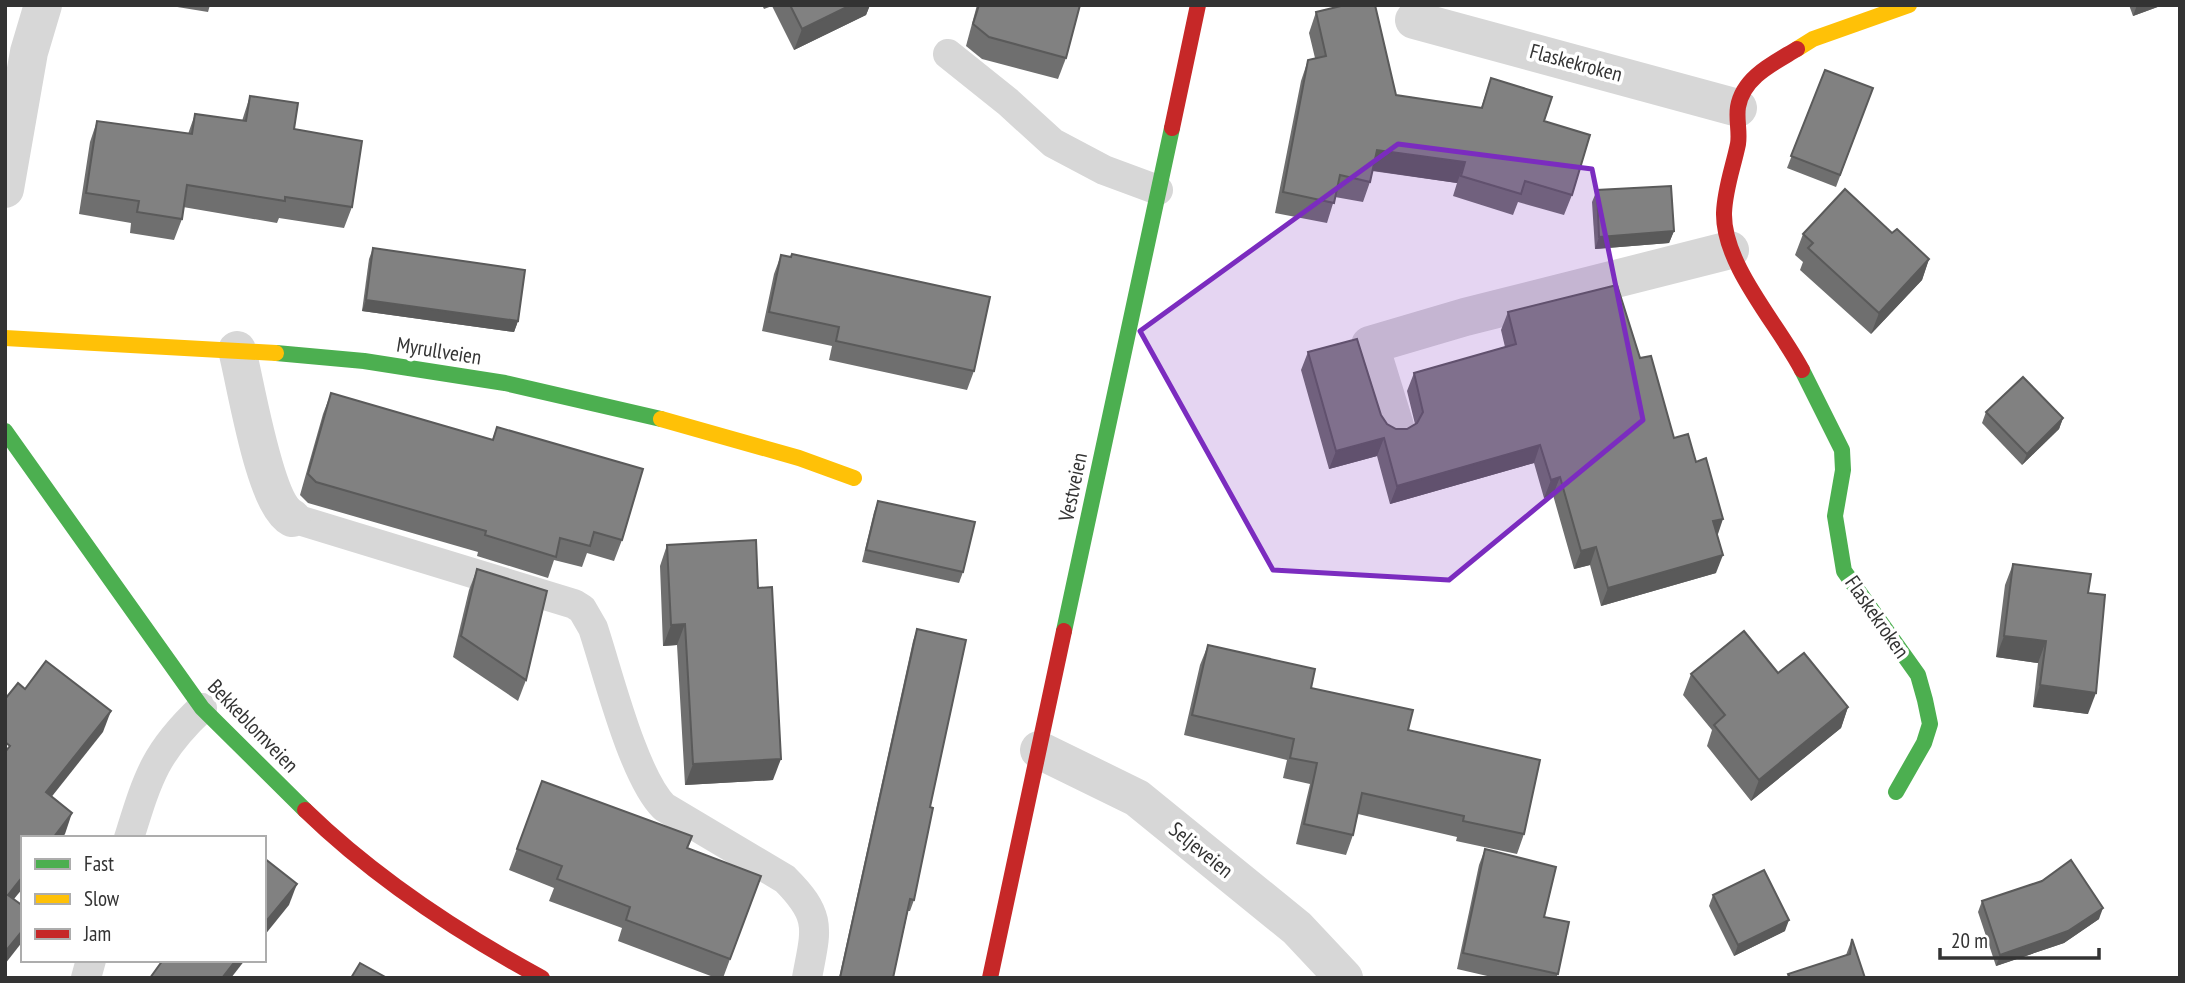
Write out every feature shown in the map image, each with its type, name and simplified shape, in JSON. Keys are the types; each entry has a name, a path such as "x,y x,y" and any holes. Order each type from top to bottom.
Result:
{"street":[{"path":"5,189 17,42 43,5"},
{"name":"Vestveien","path":"990,978 1198,5"},
{"name":"Flaskekroken","path":"1896,792 1924,743 1930,724 1922,687 1918,675 1844,571 1835,516 1843,470 1842,450 1794,355 1730,250 1724,215 1727,180 1738,143 1738,108 1742,93 1760,71 1814,39 1909,5"},
{"name":"Flaskekroken","path":"1414,20 1738,108"},
{"path":"1395,426 1370,345 1465,317 1730,250"},
{"name":"Myrullveien","path":"5,338 237,350 364,361 505,383 681,424 799,458 854,478"},
{"path":"237,350 265,472 278,505 292,518"},
{"name":"Bekkeblomveien","path":"5,430 202,708 334,838 421,904 488,948 542,978"},
{"name":"Seljeveien","path":"1039,750 1137,798 1297,928 1344,978"}],"lane":[{"path":"948,54 1008,102 1053,143 1104,170 1158,190"},
{"path":"292,518 574,604 582,610 593,628 641,773 655,798 664,807 785,879 801,895 816,923 807,978"},
{"path":"130,836 156,761 175,734 202,708"}],"highlighted area":[{"path":"1398,144 1592,169 1643,420 1449,580 1273,570 1140,331"}],"building":[{"path":"790,5 851,5 802,29"},
{"path":"979,5 1080,5 1066,58 989,37 973,24"},
{"path":"1345,5 1375,5 1396,95 1482,108 1491,78 1552,97 1544,121 1590,135 1572,195 1525,181 1521,194 1461,176 1465,162 1377,150 1370,182 1340,175 1334,203 1283,192 1308,60 1326,56 1316,12"},
{"path":"1825,70 1873,88 1840,175 1791,156"},
{"path":"250,96 298,103 294,129 362,141 352,207 285,197 285,201 187,185 182,219 137,212 139,201 86,193 97,121 192,134 195,114 246,121"},
{"path":"1671,186 1674,231 1599,237 1597,190"},
{"path":"1845,189 1892,233 1897,229 1929,259 1879,313 1808,248 1813,243 1803,234"},
{"path":"373,248 525,270 518,321 366,300"},
{"path":"792,254 990,297 974,371 836,341 839,327 769,312 781,255 791,257"},
{"path":"1617,285 1640,358 1651,356 1674,438 1688,434 1696,462 1706,458 1723,519 1713,521 1723,555 1608,588 1596,547 1581,551 1560,477 1551,480 1540,445 1397,486 1384,438 1336,451 1308,352 1357,339 1381,415 1387,424 1396,429 1407,429 1417,423 1423,412 1414,373 1516,344 1508,312"},
{"path":"2023,377 2063,418 2027,454 1986,412"},
{"path":"331,393 493,440 497,427 643,469 622,540 594,532 590,546 560,538 556,557 485,535 486,531 316,482 308,474"},
{"path":"878,501 975,522 963,572 866,550"},
{"path":"756,540 758,588 772,587 781,759 693,764 685,624 671,625 667,545"},
{"path":"2013,564 2091,574 2088,593 2105,595 2096,693 2040,685 2046,641 2004,636"},
{"path":"477,569 547,591 526,680 461,636"},
{"path":"917,629 966,640 930,807 933,808 914,900 910,899 893,978 840,978"},
{"path":"1744,631 1778,673 1804,653 1848,707 1759,780 1714,725 1725,715 1691,674"},
{"path":"1208,645 1315,669 1311,688 1413,710 1408,730 1540,760 1524,834 1463,821 1464,816 1362,793 1353,835 1304,824 1317,763 1290,758 1294,739 1192,715"},
{"path":"46,661 111,711 46,792 72,813 55,836 21,836 21,879 8,895 21,905 21,932 5,952 5,752 10,746 5,742 5,699 18,683 25,689"},
{"path":"542,781 692,836 687,848 761,876 730,959 626,920 630,907 557,879 562,866 517,849"},
{"path":"1485,849 1556,867 1544,917 1569,922 1558,974 1463,953"},
{"path":"266,860 297,884 266,922"},
{"path":"2071,860 2103,908 2068,931 2000,955 1982,901 2042,881"},
{"path":"1764,870 1789,920 1738,945 1713,895"},
{"path":"1852,939 1865,978 1790,978 1788,974 1850,954"},
{"path":"162,962 234,962 222,978 150,978"},
{"path":"360,963 387,978 351,978"}],"traffic: fast":[{"path":"1064,631 1172,128"},
{"path":"276,353 364,361 505,383 661,419"},
{"path":"1802,370 1842,450 1843,470 1835,516 1844,571 1918,675 1925,700 1930,724 1924,743 1896,792"},
{"path":"5,431 202,708 305,810"}],"traffic: slow":[{"path":"1797,49 1813,39 1909,5"},
{"path":"5,338 276,353"},
{"path":"661,419 799,458 854,478"}],"traffic: jam":[{"path":"1172,128 1198,5"},
{"path":"1797,49 1761,72 1741,96 1738,107 1738,144 1724,213 1732,253 1754,294 1802,370"},
{"path":"990,978 1064,631"},
{"path":"305,810 359,858 418,902 479,942 542,978"}]}
